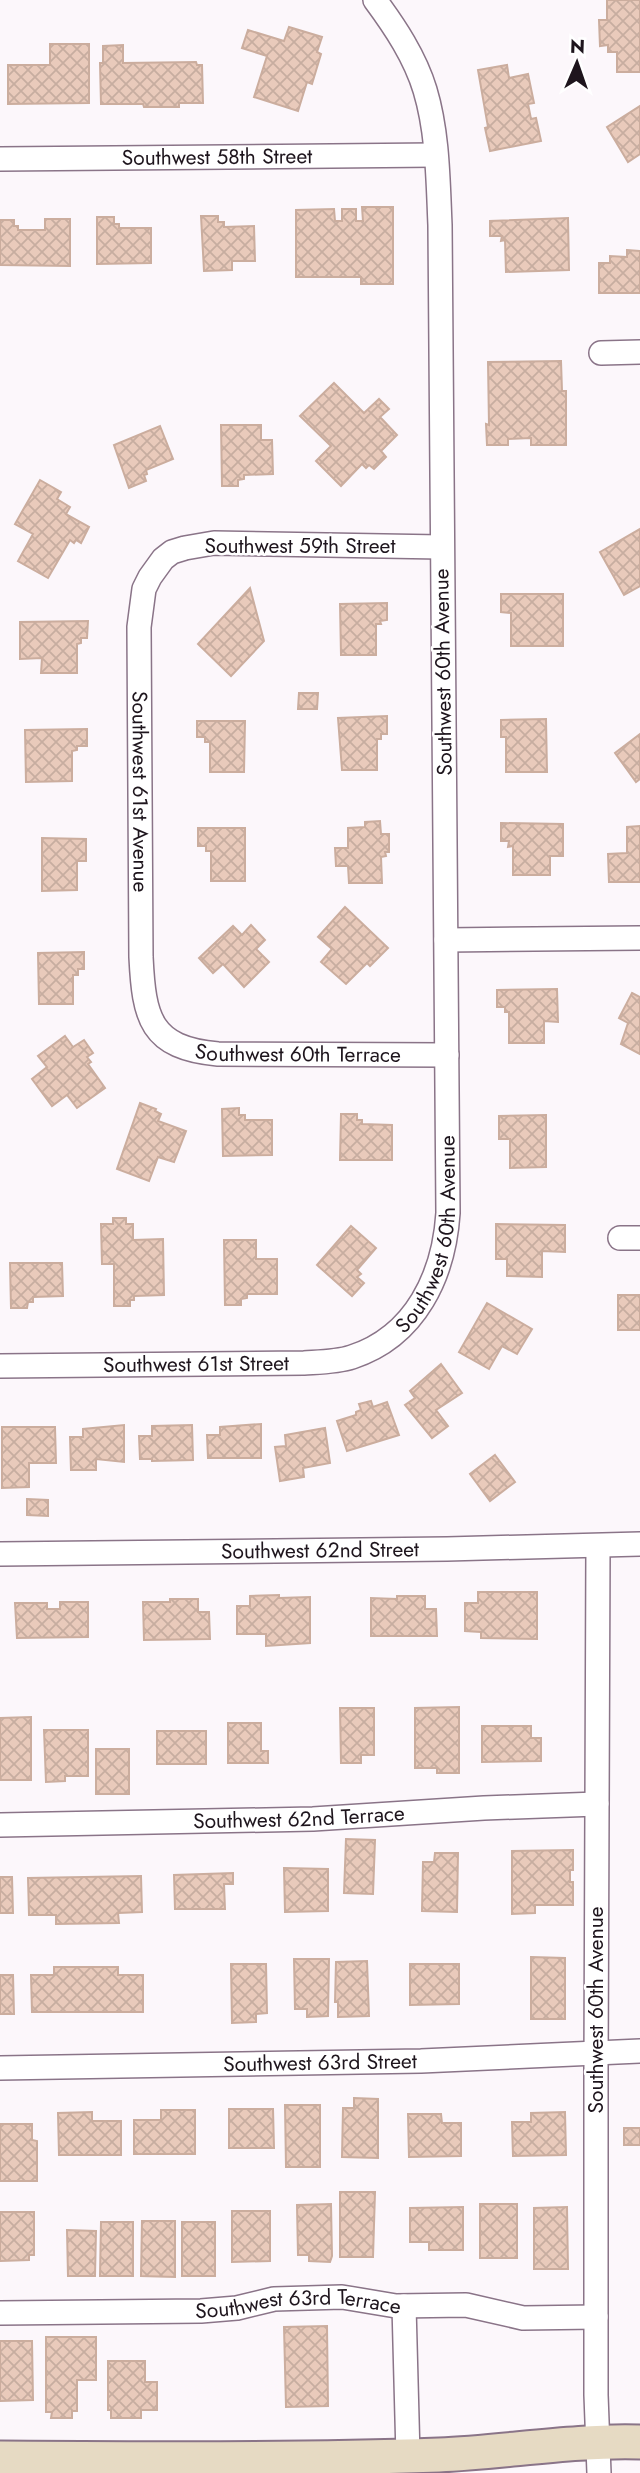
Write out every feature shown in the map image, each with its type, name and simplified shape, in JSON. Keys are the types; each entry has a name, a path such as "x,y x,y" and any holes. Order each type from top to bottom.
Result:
{"street":[{"name":"Southwest 60th Avenue","path":"374,0 406,46 421,78 429,110 435,155 441,249 448,1213 437,1274 411,1318 386,1339"},
{"name":"Southwest 58th Street","path":"0,159 435,155"},
{"path":"601,353 640,352"},
{"name":"Southwest 59th Street","path":"163,559 172,552 214,543 442,547"},
{"name":"Southwest 61st Avenue","path":"155,1029 145,1001 141,957 139,627 144,589 163,559"},
{"path":"446,940 640,938"},
{"name":"Southwest 60th Terrace","path":"155,1029 181,1046 201,1053 447,1055"},
{"name":"Southwest 61st Street","path":"0,1366 304,1363 354,1356 386,1339"},
{"name":"Southwest 62nd Street","path":"0,1554 640,1545"},
{"name":"Southwest 60th Avenue","path":"598,1546 598,2457"},
{"name":"Southwest 62nd Terrace","path":"0,1825 313,1819 597,1804"},
{"name":"Southwest 63rd Street","path":"0,2068 398,2061 640,2051"},
{"name":"Southwest 63rd Terrace","path":"0,2313 201,2311 237,2308 274,2299 329,2297 404,2305 466,2305 523,2318 596,2317"},
{"path":"404,2305 408,2456"},
{"path":"598,2457 640,2426"},
{"path":"0,2458 207,2460 486,2453 598,2457 640,2442"}],"building":[{"path":"607,0 640,0 640,72 617,72 617,52 608,52 608,45 600,46 599,20 607,20"},
{"path":"289,27 322,37 317,52 321,54 312,84 307,82 298,111 254,97 267,56 242,48 248,30 284,41"},
{"path":"50,44 89,44 89,103 8,104 8,65 50,65"},
{"path":"123,45 123,63 196,62 197,65 202,65 203,103 179,103 179,107 101,104 100,63 103,63 103,46"},
{"path":"507,65 509,78 528,74 534,103 528,104 531,119 536,118 541,141 490,151 478,70"},
{"path":"640,106 640,154 628,162 607,127"},
{"path":"362,207 393,207 393,284 361,284 361,277 296,277 296,210 334,209 335,221 342,221 342,209 356,209 356,221 363,221"},
{"path":"201,216 218,216 218,222 224,222 224,227 254,226 255,261 232,261 232,270 204,271"},
{"path":"97,217 114,217 114,224 119,224 119,228 151,228 151,263 97,264"},
{"path":"568,218 569,270 506,272 505,240 501,241 502,236 490,236 490,221"},
{"path":"45,219 70,219 70,266 0,265 0,220 14,220 14,226 18,226 18,230 45,230"},
{"path":"627,250 640,251 640,293 599,293 599,263 610,263 610,256 627,257"},
{"path":"561,361 562,391 566,391 566,445 531,445 531,438 508,439 508,445 487,445 488,362"},
{"path":"334,383 364,413 379,399 389,409 380,417 397,435 381,451 386,457 374,469 369,465 366,468 362,464 341,486 316,461 331,446 300,416"},
{"path":"221,425 261,425 261,440 272,440 273,474 244,475 244,479 238,480 238,486 222,486"},
{"path":"160,426 173,459 146,470 146,481 129,488 114,445"},
{"path":"40,480 61,492 57,499 70,507 66,514 89,527 81,543 70,540 48,578 18,561 33,534 15,524"},
{"path":"640,529 640,586 624,595 600,552"},
{"path":"250,588 264,641 231,676 198,644"},
{"path":"501,594 563,594 563,646 511,646 511,613 501,612"},
{"path":"387,603 387,620 376,624 376,655 341,655 340,604"},
{"path":"88,621 87,638 81,638 81,643 77,644 77,673 41,673 42,658 20,659 20,622"},
{"path":"299,693 318,693 317,709 298,709"},
{"path":"387,716 387,734 381,734 381,739 377,739 377,770 342,770 338,718"},
{"path":"546,719 547,772 506,772 506,737 501,737 501,720"},
{"path":"197,721 245,721 244,772 210,772 210,742 205,742 205,737 197,737"},
{"path":"87,729 87,746 77,746 77,750 72,751 72,781 26,782 25,730"},
{"path":"640,734 640,779 636,782 615,753"},
{"path":"380,821 381,834 389,834 389,852 385,852 386,856 381,857 382,883 349,883 348,866 336,866 335,848 348,848 348,828 365,827 365,822"},
{"path":"501,823 563,824 563,856 550,856 550,875 513,875 513,846 508,847 509,841 501,841"},
{"path":"640,826 640,882 609,882 608,854 627,853 627,827"},
{"path":"198,828 245,828 245,881 211,881 211,851 206,851 206,846 198,846"},
{"path":"42,838 86,839 86,861 77,861 77,890 42,891"},
{"path":"345,907 388,948 370,966 367,963 346,984 321,962 332,949 318,937"},
{"path":"251,925 265,940 256,949 269,962 244,987 223,964 213,973 199,958 233,926 242,935"},
{"path":"84,952 84,969 78,969 78,975 73,975 73,1004 39,1004 38,953"},
{"path":"557,989 558,1022 544,1021 544,1043 509,1043 509,1012 505,1012 505,1007 497,1007 497,990"},
{"path":"632,993 640,997 640,1054 621,1044 628,1023 619,1018"},
{"path":"65,1036 73,1047 84,1040 93,1053 87,1057 91,1062 88,1064 105,1088 77,1108 67,1095 52,1106 32,1079 47,1067 38,1056"},
{"path":"140,1103 156,1109 155,1111 161,1114 158,1121 186,1131 174,1162 158,1157 149,1181 117,1169"},
{"path":"239,1108 239,1115 245,1115 245,1120 272,1120 272,1155 223,1156 222,1109"},
{"path":"341,1114 357,1114 357,1120 362,1120 362,1124 392,1125 392,1160 340,1160"},
{"path":"546,1115 546,1167 510,1168 510,1139 499,1139 499,1116"},
{"path":"113,1218 126,1218 126,1224 133,1224 133,1240 163,1239 164,1295 134,1296 134,1300 130,1300 130,1306 114,1306 114,1264 102,1264 101,1224 113,1224"},
{"path":"496,1224 565,1225 565,1252 542,1251 542,1277 507,1276 507,1259 496,1259"},
{"path":"351,1226 376,1248 357,1270 361,1274 357,1277 364,1283 352,1296 317,1265"},
{"path":"224,1240 256,1240 256,1259 277,1259 277,1294 247,1294 247,1298 241,1299 241,1305 225,1305"},
{"path":"10,1263 62,1263 63,1296 33,1297 33,1302 28,1302 27,1308 11,1308"},
{"path":"618,1295 640,1295 640,1330 618,1330"},
{"path":"487,1303 532,1329 517,1354 502,1346 489,1369 459,1352"},
{"path":"441,1364 462,1393 436,1410 448,1426 432,1438 405,1405 415,1398 410,1391"},
{"path":"371,1401 373,1407 387,1402 399,1435 347,1451 337,1421 356,1415 356,1412 361,1410 359,1404"},
{"path":"261,1424 261,1458 208,1458 207,1435 220,1435 220,1427"},
{"path":"124,1425 124,1462 96,1459 96,1470 71,1470 70,1437 83,1437 83,1429"},
{"path":"192,1425 193,1460 140,1459 139,1436 152,1436 152,1426"},
{"path":"2,1427 55,1427 56,1463 29,1463 29,1487 2,1488"},
{"path":"325,1428 330,1463 303,1468 304,1477 280,1481 275,1447 286,1446 285,1435"},
{"path":"495,1455 515,1482 490,1501 470,1474"},
{"path":"27,1499 48,1500 48,1516 27,1515"},
{"path":"478,1592 537,1592 537,1639 481,1638 481,1632 465,1631 465,1603 478,1603"},
{"path":"279,1595 279,1598 310,1597 310,1643 266,1646 266,1634 237,1634 237,1606 250,1606 250,1596"},
{"path":"397,1596 425,1596 425,1609 436,1609 437,1636 371,1636 371,1598 397,1599"},
{"path":"170,1599 198,1599 198,1612 209,1612 210,1639 144,1640 143,1602 170,1602"},
{"path":"60,1602 88,1602 88,1637 17,1638 15,1603 47,1603 47,1609 60,1609"},
{"path":"459,1707 459,1773 437,1773 437,1768 415,1768 415,1708"},
{"path":"340,1708 374,1708 374,1755 361,1755 361,1763 341,1763"},
{"path":"31,1717 31,1780 0,1780 0,1718"},
{"path":"228,1723 261,1723 261,1751 268,1751 268,1763 228,1763"},
{"path":"482,1726 531,1726 531,1738 541,1738 541,1761 482,1762"},
{"path":"44,1730 88,1730 88,1776 65,1776 65,1781 46,1782"},
{"path":"157,1731 206,1731 206,1764 157,1764"},
{"path":"96,1749 129,1749 129,1794 96,1794"},
{"path":"346,1839 375,1840 373,1894 344,1893"},
{"path":"573,1850 570,1882 573,1882 573,1905 535,1905 535,1913 512,1914 512,1851"},
{"path":"435,1853 458,1853 457,1912 422,1911 423,1862 434,1862"},
{"path":"284,1868 328,1869 328,1911 285,1912"},
{"path":"233,1873 233,1884 224,1884 225,1909 175,1909 174,1875"},
{"path":"141,1876 142,1912 118,1913 119,1923 56,1924 56,1915 29,1915 28,1878"},
{"path":"0,1877 12,1877 13,1913 0,1913"},
{"path":"531,1957 565,1958 565,2019 531,2019"},
{"path":"294,1959 329,1959 328,2016 307,2017 307,2009 295,2009"},
{"path":"367,1961 369,2016 338,2017 338,2002 335,2002 336,1962"},
{"path":"231,1964 266,1964 267,2013 256,2014 256,2022 232,2023"},
{"path":"410,1964 459,1964 459,2004 410,2005"},
{"path":"54,1967 118,1967 118,1975 143,1975 143,2012 32,2012 31,1975 54,1975"},
{"path":"0,1975 13,1975 14,2014 0,2014"},
{"path":"354,2098 378,2099 378,2158 342,2157 343,2108 354,2108"},
{"path":"285,2105 320,2105 320,2167 286,2167"},
{"path":"229,2109 273,2109 274,2148 229,2148"},
{"path":"161,2110 195,2110 195,2154 134,2154 134,2120 161,2120"},
{"path":"92,2112 92,2121 121,2121 121,2155 59,2155 58,2113"},
{"path":"565,2112 566,2155 513,2156 512,2122 531,2122 531,2113"},
{"path":"408,2114 441,2114 442,2123 461,2123 461,2156 409,2157"},
{"path":"0,2124 32,2124 32,2140 37,2141 37,2181 0,2181"},
{"path":"624,2128 640,2128 640,2145 624,2145"},
{"path":"340,2192 375,2192 373,2257 340,2257"},
{"path":"331,2204 330,2262 309,2261 309,2255 298,2255 297,2205"},
{"path":"480,2204 517,2204 517,2258 480,2258"},
{"path":"463,2207 463,2250 429,2250 429,2242 410,2242 410,2208"},
{"path":"567,2207 568,2269 534,2269 534,2208"},
{"path":"232,2211 270,2211 270,2261 232,2262"},
{"path":"0,2212 34,2212 34,2255 29,2255 29,2260 0,2261"},
{"path":"142,2221 175,2221 175,2277 141,2276"},
{"path":"101,2222 133,2222 133,2276 100,2276"},
{"path":"182,2222 215,2222 215,2276 182,2276"},
{"path":"67,2230 96,2231 95,2276 68,2276"},
{"path":"327,2326 328,2406 286,2407 284,2327"},
{"path":"46,2337 96,2337 96,2380 77,2380 77,2411 72,2411 72,2418 51,2418 52,2412 46,2412"},
{"path":"0,2341 32,2341 33,2400 0,2401"},
{"path":"108,2361 145,2361 145,2382 157,2382 157,2410 141,2410 141,2418 111,2418 111,2410 108,2410"}]}
